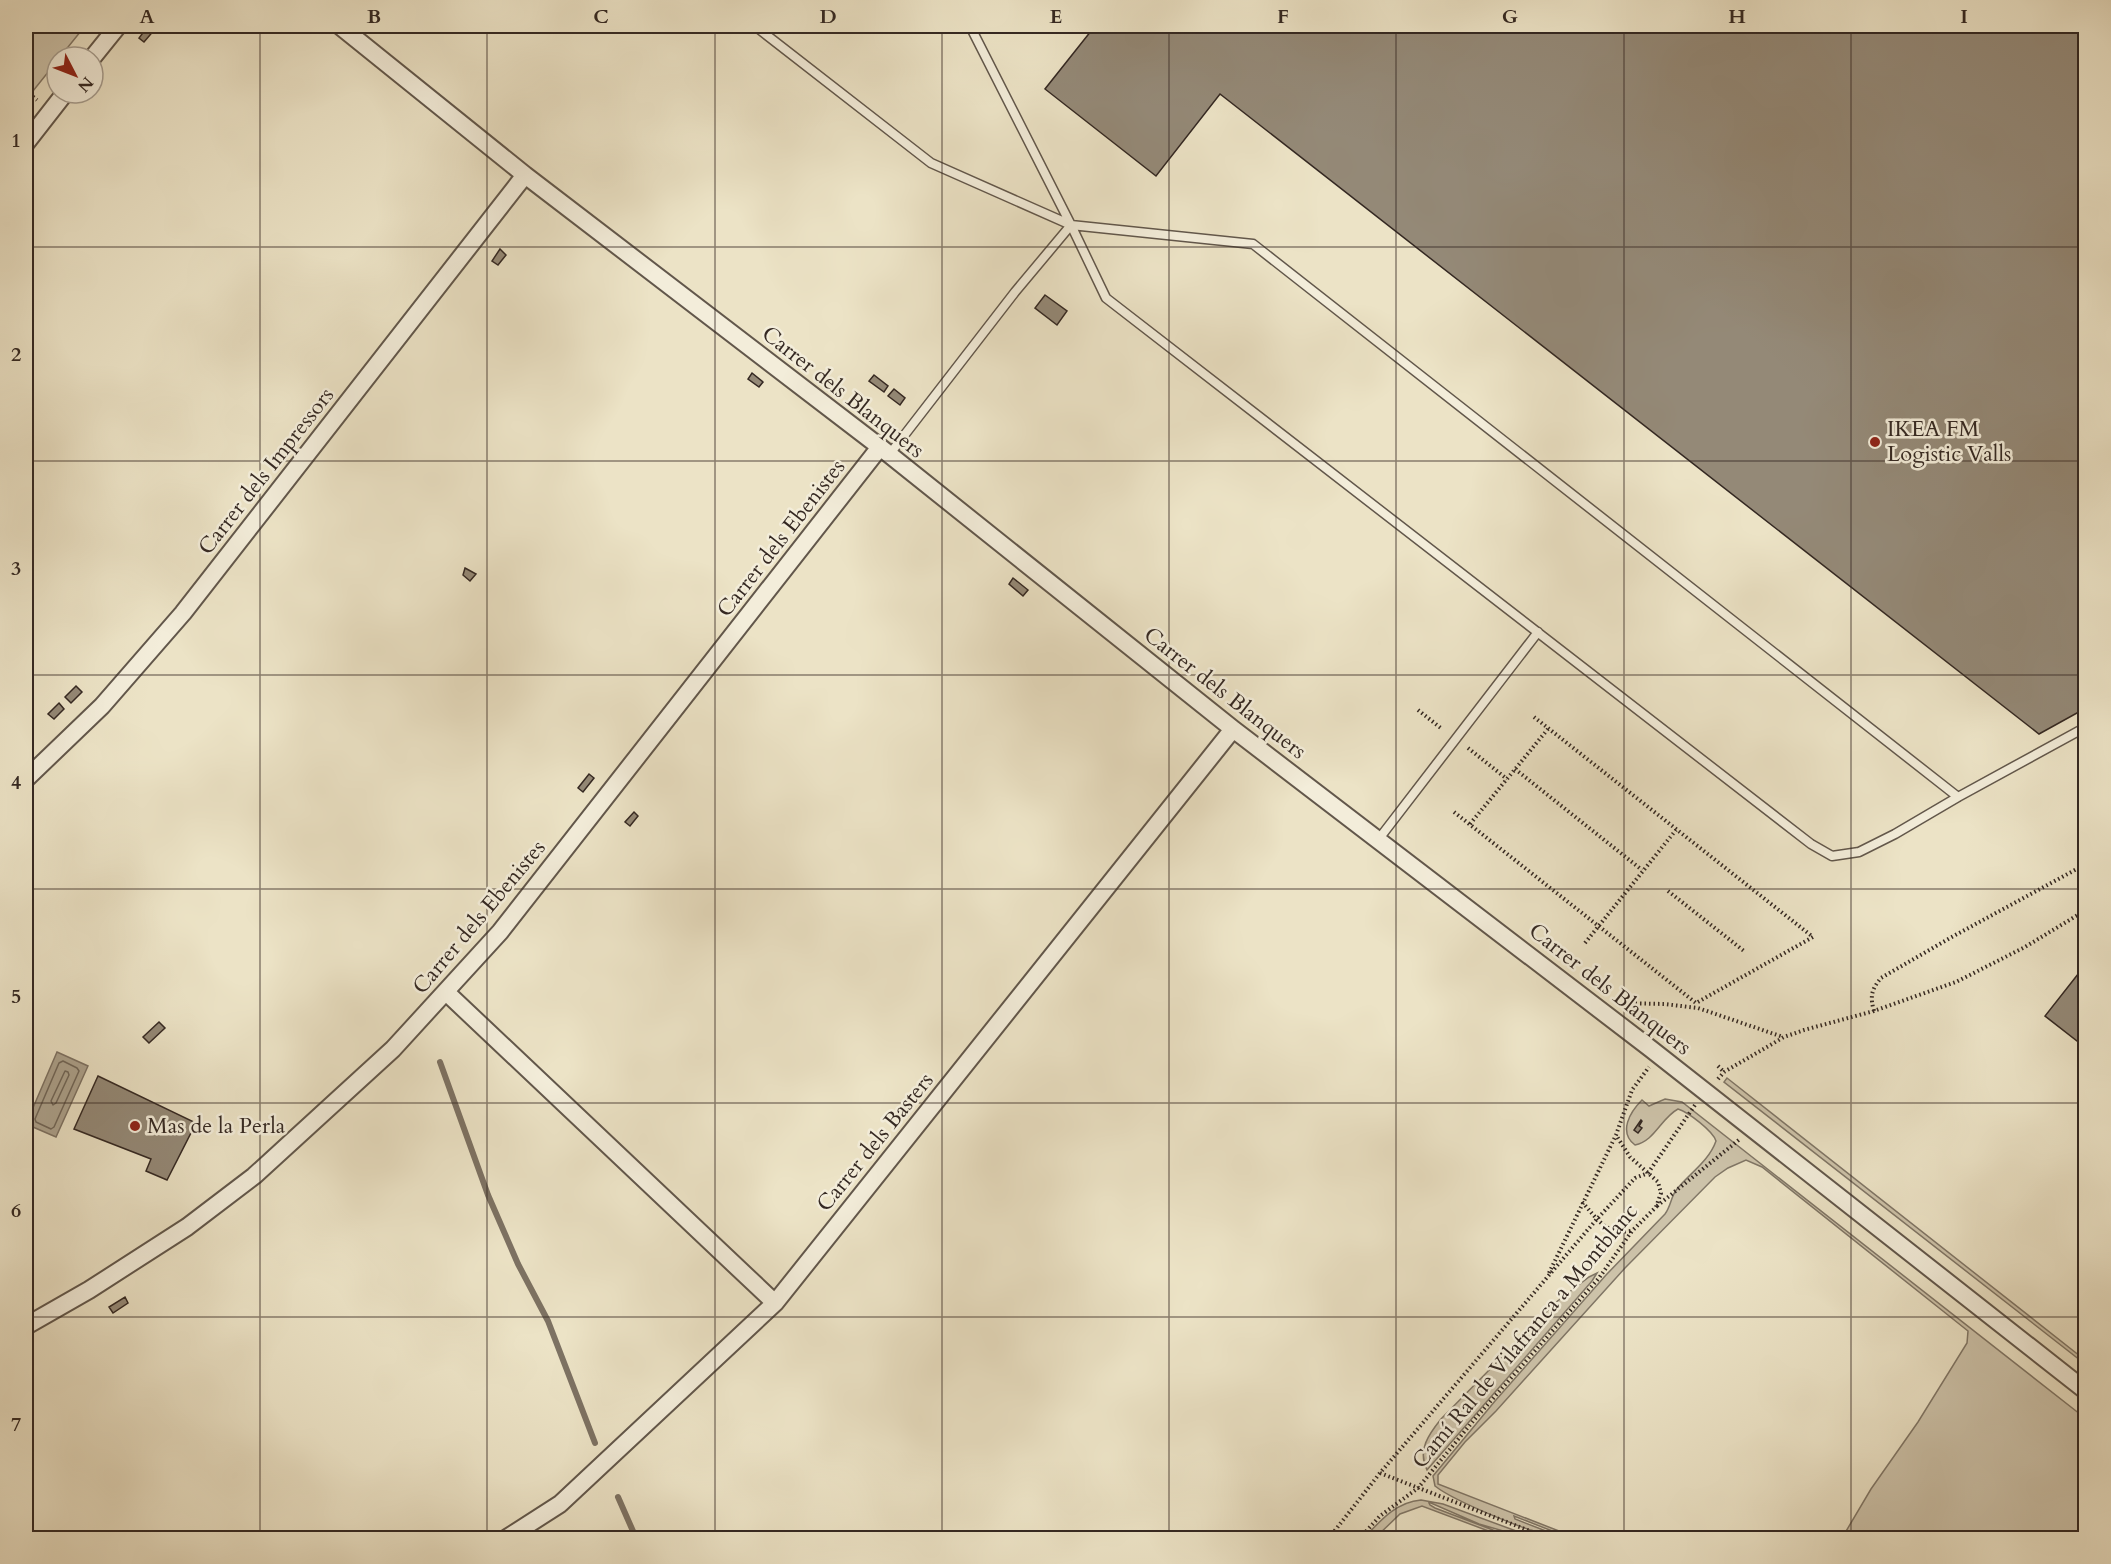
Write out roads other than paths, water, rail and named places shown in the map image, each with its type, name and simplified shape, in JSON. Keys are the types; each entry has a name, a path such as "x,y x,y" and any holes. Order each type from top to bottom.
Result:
{"street":[{"path":"103,45 118,26"},
{"name":"Carrer dels Blanquers","path":"340,26 525,175 885,451 1233,729 1659,1055 2085,1390"},
{"path":"26,143 56,105"},
{"name":"Carrer dels Impressors","path":"26,780 102,705 183,612 525,175"},
{"name":"Carrer dels Ebenistes","path":"26,1326 89,1290 187,1227 254,1176 393,1049 500,932 885,451"},
{"name":"Carrer dels Basters","path":"507,1539 560,1504 775,1303 1233,729"},
{"path":"446,992 775,1303"}],"lane":[{"path":"756,26 932,163 1071,225 1253,244 1958,797"},
{"path":"970,26 1106,298 1811,844 1832,856 1859,852 2085,727"},
{"path":"885,451 1071,225"},
{"path":"1378,840 1538,632"}],"water":[{"path":"57,1052 88,1066 56,1137 26,1124"}],"waterway":[{"path":"440,1062 488,1195 518,1264 548,1321 595,1443"},
{"path":"618,1497 636,1538"}],"place":[{"name":"IKEA FM Logistic Valls","path":"1875,442"},
{"name":"Mas de la Perla","path":"135,1126"}]}
